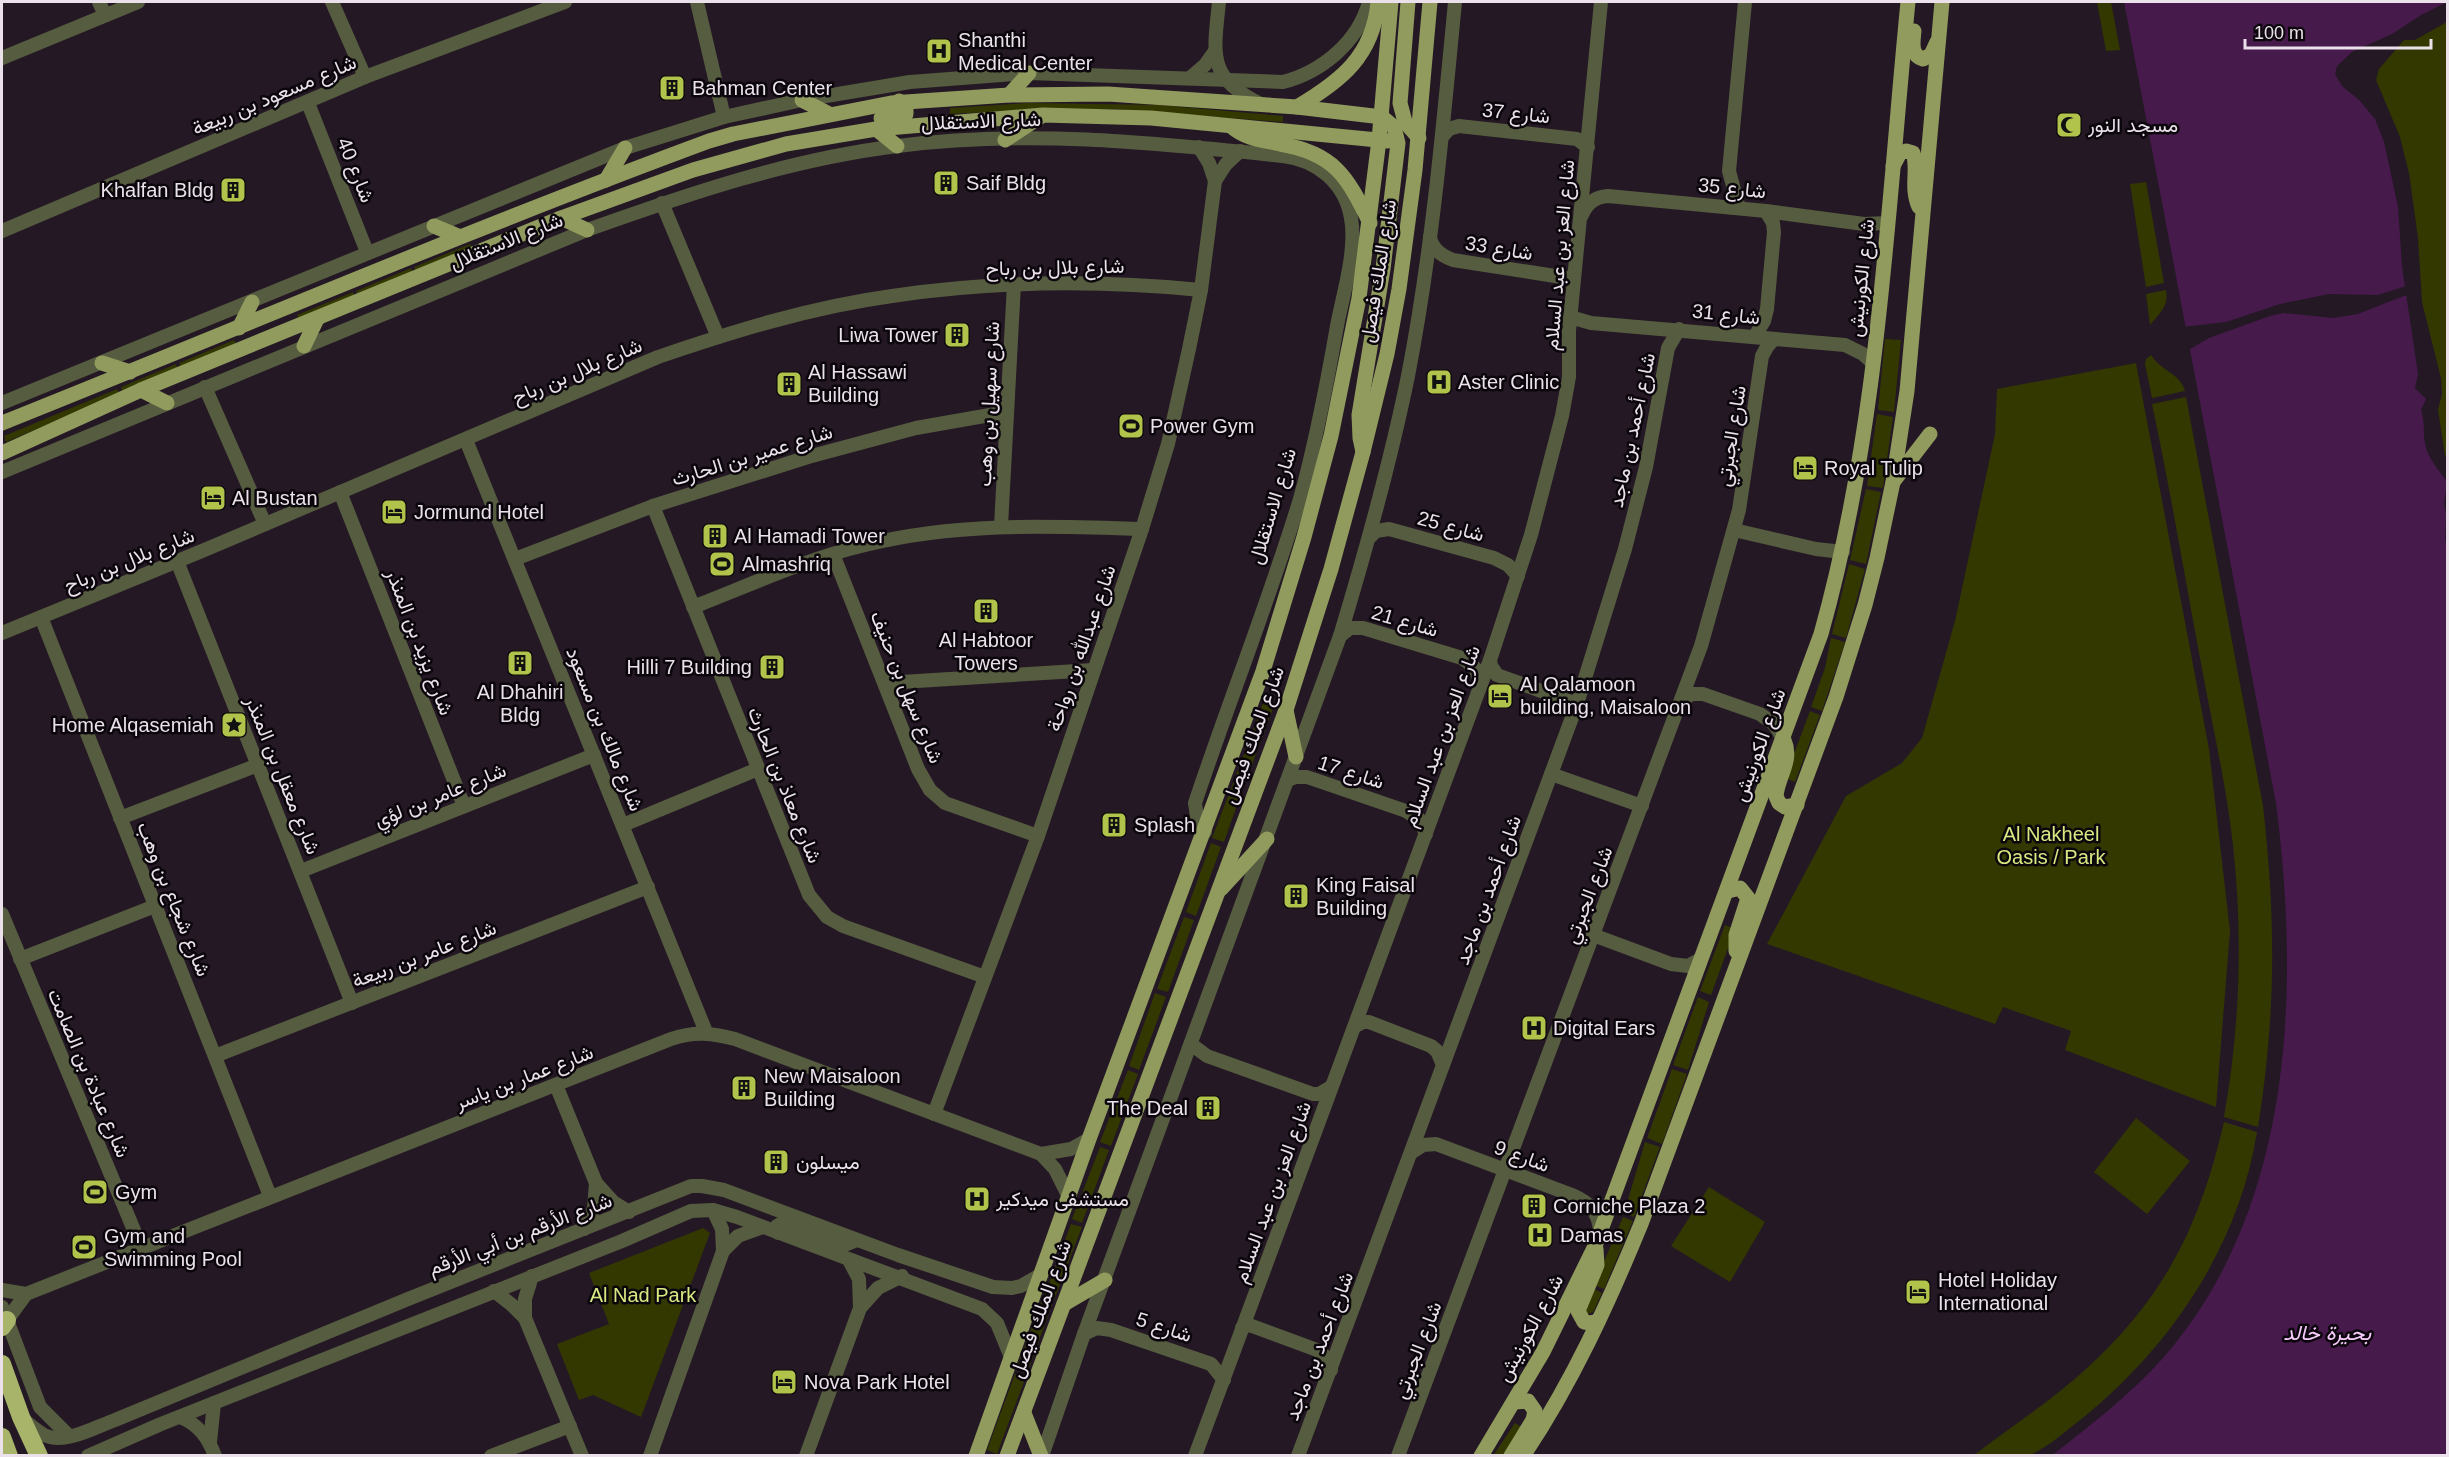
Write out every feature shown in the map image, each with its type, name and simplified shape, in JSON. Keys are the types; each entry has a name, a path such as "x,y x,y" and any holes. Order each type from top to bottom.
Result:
{"highway":[{"path":"2,1364 21,1417 39,1455"},
{"path":"2,1437 9,1455"}],"main road":[{"path":"1297,107 1333,82 1359,56 1371,37 1376,23 1378,2"},
{"name":"شارع الملك فيصل","path":"976,1455 1089,1139 1263,671 1318,489 1344,377 1370,223 1382,117 1391,2"},
{"path":"1408,2 1400,104 1405,122 1418,142"},
{"name":"شارع الملك فيصل","path":"1007,1455 1286,710 1323,598 1363,452 1384,365 1396,300 1418,142 1430,2"},
{"path":"1908,2 1914,26 1913,51 1915,55 1923,59 1928,58 1938,40"},
{"name":"شارع الكورنيش","path":"1481,1455 1552,1335 1598,1239 1784,740 1821,634 1843,552 1864,440 1888,223 1908,2"},
{"path":"1523,1455 1564,1389 1598,1322 1645,1213 1739,956 1797,806 1852,651 1877,558 1893,482 1907,391 1942,2"},
{"path":"1009,95 1029,73"},
{"name":"شارع الاستقلال","path":"2,423 239,328 458,236 725,136 899,101 1009,95 1108,94 1297,107 1382,117"},
{"path":"802,100 829,114"},
{"path":"845,134 855,122 906,114 908,108 899,101"},
{"path":"1005,140 1043,115"},
{"name":"شارع الاستقلال","path":"2,453 141,390 561,218 723,160 786,144 876,129 1043,115 1151,118 1398,143 1418,142"},
{"path":"1363,452 1358,427 1359,415 1383,269 1398,143 1394,127 1382,117"},
{"path":"1229,125 1249,138 1306,149 1332,163 1350,182 1370,223"},
{"path":"876,129 897,146"},
{"path":"606,180 625,148"},
{"path":"1892,173 1900,153 1906,151 1913,153 1915,160 1914,190 1922,212"},
{"path":"495,245 488,245 487,236 515,223 524,211"},
{"path":"561,218 587,230"},
{"path":"434,226 458,236"},
{"path":"239,328 252,302"},
{"path":"304,346 316,318"},
{"path":"102,363 130,372"},
{"path":"141,390 167,403"},
{"path":"1893,482 1930,434"},
{"path":"1286,710 1296,757"},
{"path":"1784,740 1788,758 1776,796 1779,803 1785,807 1797,806"},
{"path":"1215,896 1267,839"},
{"path":"1728,891 1740,888 1748,898 1735,941 1739,956"},
{"path":"1598,1239 1597,1265 1578,1311 1584,1322 1598,1322"},
{"path":"1064,1304 1105,1280"},
{"path":"1511,1455 1533,1420 1536,1411 1528,1401 1514,1402"},
{"path":"1024,1413 1042,1455"},
{"path":"966,1455 973,1441 985,1428"}],"street":[{"path":"99,2 105,15"},
{"path":"2,58 138,2"},
{"path":"332,2 365,77"},
{"name":"شارع مسعود بن ربيعة","path":"2,231 365,77 565,2"},
{"path":"698,2 724,117"},
{"path":"1220,2 1215,51 1218,67 1228,81 1263,105"},
{"name":"شارع الاستقلال","path":"2,402 625,148 724,117 802,100 910,82 1029,73 1191,77 1275,83 1296,79 1331,58 1360,26 1369,2"},
{"path":"1042,1455 1084,1334 1340,636 1370,537 1408,375 1430,235 1455,2"},
{"name":"شارع العز بن عبد السلام","path":"1195,1455 1490,660 1537,513 1562,416 1569,377 1570,317 1582,215 1601,2"},
{"path":"1739,208 1729,171 1745,2"},
{"path":"1191,77 1205,65 1215,51"},
{"name":"شارع 40","path":"308,103 367,252"},
{"name":"شارع 37","path":"1442,136 1449,129 1460,126 1577,139 1588,147"},
{"name":"شارع الاستقلال","path":"2,472 587,230 754,174 811,161 897,146 1005,140 1088,140 1199,147 1294,157 1315,165 1333,180 1347,204 1352,232 1331,363 1300,497 1194,803 1198,824 1205,832"},
{"path":"1199,147 1209,163 1215,181"},
{"path":"1215,181 1226,164 1240,152"},
{"name":"شارع عبدالله بن رواحة","path":"934,1114 1038,836 1142,529 1168,444 1201,290 1215,181"},
{"name":"شارع 35","path":"1582,215 1594,199 1608,196 1739,208 1864,224 1888,223"},
{"path":"662,203 718,337"},
{"path":"1755,336 1764,321 1767,309 1774,232 1773,223 1766,211"},
{"name":"شارع 33","path":"1430,235 1435,248 1453,260 1574,279"},
{"name":"شارع بلال بن رباح","path":"2,633 466,440 658,357 718,337 872,299 1014,285 1123,285 1201,290"},
{"name":"شارع سهيل بن وهب","path":"1001,526 1014,285"},
{"name":"شارع 31","path":"1570,317 1591,323 1845,345 1863,354 1873,363"},
{"name":"شارع أحمد بن ماجد","path":"1298,1455 1577,704 1625,549 1646,467 1668,348 1679,329"},
{"name":"شارع الجبرتي","path":"1398,1455 1682,700 1709,622 1734,530 1743,486 1762,356 1774,339"},
{"path":"205,387 265,524"},
{"name":"شارع عمير بن الحارث","path":"515,559 653,506 808,457 916,428 1006,412"},
{"name":"شارع مالك بن مسعود","path":"466,440 706,1032"},
{"name":"شارع يزيد بن المنذر","path":"340,492 464,806"},
{"name":"شارع معاذ بن الحارث","path":"653,506 808,896 827,917 843,926 985,977"},
{"path":"693,607 832,554 926,533 1001,526 1142,529"},
{"name":"شارع 25","path":"1370,537 1376,531 1389,529 1494,558 1508,565 1518,576"},
{"path":"1734,530 1808,547 1843,552"},
{"name":"شارع سهل بن حنيف","path":"832,554 922,780 930,790 954,807 1038,836"},
{"name":"شارع معقل بن المنذر","path":"177,561 352,1003"},
{"name":"شارع شجاع بن وهب","path":"41,617 270,1196"},
{"name":"شارع 21","path":"1340,636 1350,628 1363,628 1462,658 1475,668 1481,684"},
{"path":"1490,660 1493,671 1497,675 1577,704"},
{"path":"885,683 1093,670"},
{"path":"1682,700 1692,694 1703,694 1760,714 1774,724 1784,740"},
{"name":"شارع عامر بن لؤي","path":"301,871 594,754"},
{"path":"120,818 258,765"},
{"path":"623,825 758,769"},
{"path":"1551,774 1642,806"},
{"name":"شارع 17","path":"1288,780 1295,777 1307,777 1406,811 1419,819 1426,834"},
{"name":"شارع عامر بن ربيعة","path":"215,1056 648,887"},
{"path":"20,959 155,906"},
{"name":"شارع عبادة بن الصامت","path":"2,914 141,1247"},
{"path":"1593,935 1671,964 1688,966 1701,959"},
{"path":"1354,1027 1363,1022 1369,1022 1424,1043 1437,1051 1443,1065"},
{"name":"شارع عمار بن ياسر","path":"26,1294 671,1039 706,1032 735,1039 1041,1154"},
{"path":"1191,1044 1207,1056 1313,1094 1326,1091 1331,1087"},
{"path":"556,1085 596,1183 613,1202 629,1212"},
{"path":"1041,1154 1061,1152 1089,1139"},
{"name":"شارع 9","path":"1412,1152 1423,1145 1436,1144 1572,1195 1589,1204 1598,1216 1598,1239"},
{"path":"1041,1154 1055,1169 1069,1197"},
{"path":"584,1229 594,1209 596,1183"},
{"name":"شارع الأرقم بن أبي الأرقم","path":"21,1417 45,1435 61,1438 69,1436 115,1420 408,1299 691,1186 713,1187 993,1287 1012,1288 1042,1274"},
{"path":"650,1455 723,1251 722,1229 713,1210"},
{"path":"115,1420 107,1429 84,1439 81,1447 83,1451 89,1455 691,1211 713,1210 982,1309 997,1323 1011,1357"},
{"path":"778,1233 777,1226 782,1223 839,1244 857,1240"},
{"path":"723,1251 738,1236 763,1227"},
{"path":"849,1260 859,1279 861,1308"},
{"path":"806,1455 861,1308 878,1288 897,1278 909,1275 920,1276 970,1294 974,1291 974,1286 966,1279"},
{"path":"525,1318 525,1299 532,1276"},
{"path":"2,1290 26,1294"},
{"path":"494,1291 525,1318 582,1455"},
{"path":"26,1294 3,1318 40,1407 69,1436"},
{"path":"1242,1328 1246,1325 1252,1326 1317,1350 1327,1358 1331,1370"},
{"name":"شارع 5","path":"1084,1334 1097,1328 1111,1330 1211,1364 1224,1380"},
{"path":"210,1442 214,1403"},
{"path":"180,1417 198,1428 210,1442 215,1455"},
{"path":"491,1455 570,1426"}],"green space":[{"path":"2097,2 2111,2 2120,50 2106,51"},
{"path":"2447,22 2447,457 2438,410 2442,394 2441,378 2422,302 2418,238 2409,173 2400,137 2376,80 2379,69 2404,40 2415,40"},
{"path":"1029,103 1159,105 1283,116 1283,122 1114,109 950,114 950,108"},
{"path":"2146,182 2164,283 2146,287 2130,184"},
{"path":"470,244 473,250 417,273 414,267"},
{"path":"411,268 414,274 358,297 356,291"},
{"path":"2166,290 2165,305 2150,325 2146,294"},
{"path":"353,292 355,298 299,321 297,315"},
{"path":"1885,339 1901,340 1894,412 1878,410"},
{"path":"234,340 237,346 182,369 179,363"},
{"path":"2151,355 2179,380 2185,391 2152,398 2145,364 2146,359"},
{"name":"Al Nakheel Oasis / Park","path":"2136,363 2209,749 2230,931 2216,1107 2065,1050 2071,1031 2003,1007 1995,1024 1767,944 1846,796 1902,763 1922,738 1955,621 1995,434 1997,389"},
{"path":"176,364 178,371 123,393 121,387"},
{"path":"117,389 120,394 6,442 4,436"},
{"path":"2186,397 2263,806 2270,888 2272,967 2268,1045 2258,1127 2224,1117 2237,1015 2239,947 2233,845 2222,774 2152,404"},
{"path":"1877,414 1893,417 1883,488 1867,486"},
{"path":"1866,489 1881,492 1866,564 1850,560"},
{"path":"1849,564 1865,569 1846,638 1832,634"},
{"path":"1831,638 1845,642 1822,711 1811,707 1825,668"},
{"path":"1264,700 1275,703 1250,770 1240,765"},
{"path":"1810,711 1820,715 1795,782 1785,778"},
{"path":"1238,770 1248,774 1224,842 1212,838"},
{"path":"1211,843 1221,847 1196,916 1186,912"},
{"path":"1184,917 1194,920 1168,992 1157,989"},
{"path":"1725,925 1735,929 1711,995 1700,991"},
{"path":"1155,993 1166,997 1139,1070 1129,1066"},
{"path":"1698,997 1709,1002 1688,1070 1673,1065"},
{"path":"1672,1069 1687,1074 1662,1144 1647,1138"},
{"path":"1128,1070 1138,1074 1111,1146 1100,1142"},
{"path":"2136,1118 2190,1161 2147,1214 2094,1172"},
{"path":"2224,1122 2257,1132 2248,1174 2235,1214 2218,1253 2197,1290 2173,1325 2116,1389 2045,1447 2028,1455 1974,1455 2073,1381 2114,1342 2138,1315 2176,1257 2191,1226"},
{"path":"1645,1142 1660,1147 1634,1217 1624,1213"},
{"path":"1100,1147 1109,1150 1082,1223 1072,1219"},
{"path":"1709,1187 1765,1222 1730,1282 1671,1246"},
{"path":"1623,1217 1633,1221 1604,1289 1594,1285"},
{"path":"1071,1224 1082,1227 1054,1300 1044,1297"},
{"name":"Al Nad Park","path":"703,1228 710,1233 641,1417 593,1395 579,1400 557,1344 609,1324 589,1273"},
{"path":"1592,1288 1602,1293 1593,1312 1587,1314 1585,1312"},
{"path":"1042,1300 1052,1304 1027,1374 1016,1370"},
{"path":"1015,1374 1025,1379 997,1454 987,1450"},
{"path":"1515,1423 1524,1429 1507,1455 1493,1456"}],"water":[{"name":"بحيرة خالد","path":"2124,2 2447,2 2421,15 2392,34 2352,52 2337,66 2335,74 2342,86 2359,100 2375,119 2384,142 2398,207 2402,267 2418,374 2415,388 2426,399 2421,410 2425,444 2431,459 2447,482 2444,504 2448,558 2447,1455 2051,1456 2110,1409 2151,1371 2207,1298 2240,1233 2263,1165 2278,1094 2285,1021 2287,947 2276,803"}],"pier":[{"path":"2409,285 2409,294 2358,314 2333,318 2284,313 2270,316 2209,338 2187,351 2182,327 2226,322 2280,304 2329,294 2378,295"}],"place":[{"name":"Shanthi Medical Center","path":"939,51"},
{"name":"Bahman Center","path":"672,88"},
{"name":"مسجد النور","path":"2069,125"},
{"name":"Saif Bldg","path":"946,183"},
{"name":"Khalfan Bldg","path":"233,190"},
{"name":"Liwa Tower","path":"957,335"},
{"name":"Aster Clinic","path":"1439,382"},
{"name":"Al Hassawi Building","path":"789,384"},
{"name":"Power Gym","path":"1131,426"},
{"name":"Royal Tulip","path":"1805,468"},
{"name":"Al Bustan","path":"213,498"},
{"name":"Jormund Hotel","path":"394,512"},
{"name":"Al Hamadi Tower","path":"715,536"},
{"name":"Almashriq","path":"722,564"},
{"name":"Al Habtoor Towers","path":"986,611"},
{"name":"Al Dhahiri Bldg","path":"520,663"},
{"name":"Hilli 7 Building","path":"772,667"},
{"name":"Al Qalamoon building, Maisaloon","path":"1500,696"},
{"name":"Home Alqasemiah","path":"234,725"},
{"name":"Splash","path":"1114,825"},
{"name":"King Faisal Building","path":"1296,896"},
{"name":"Digital Ears","path":"1534,1028"},
{"name":"New Maisaloon Building","path":"744,1088"},
{"name":"The Deal","path":"1208,1108"},
{"name":"ميسلون","path":"776,1162"},
{"name":"Gym","path":"95,1192"},
{"name":"مستشفى ميدكير","path":"977,1199"},
{"name":"Corniche Plaza 2","path":"1534,1206"},
{"name":"Damas","path":"1540,1235"},
{"name":"Gym and Swimming Pool","path":"84,1247"},
{"name":"Hotel Holiday International","path":"1918,1292"},
{"name":"Nova Park Hotel","path":"784,1382"}]}
